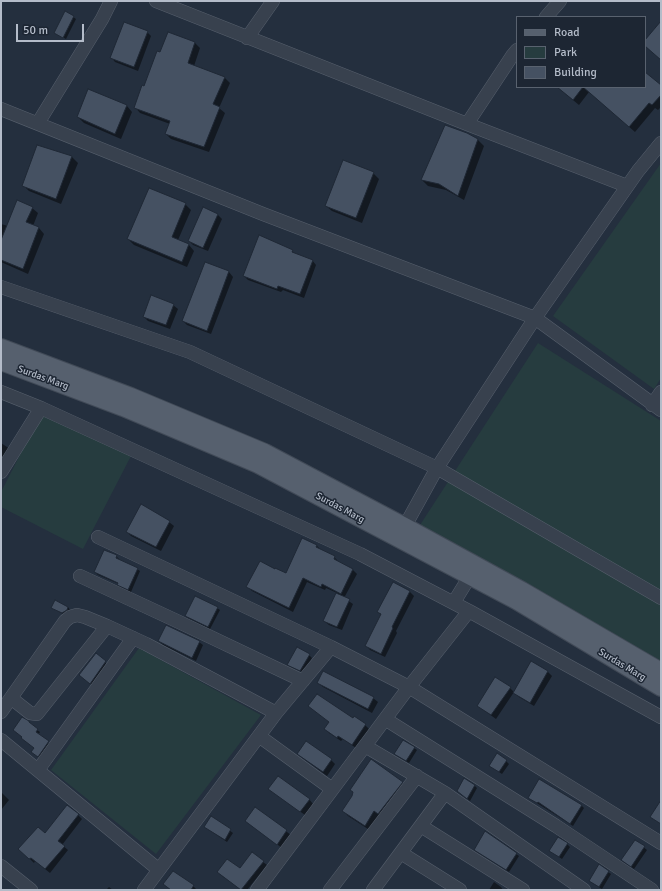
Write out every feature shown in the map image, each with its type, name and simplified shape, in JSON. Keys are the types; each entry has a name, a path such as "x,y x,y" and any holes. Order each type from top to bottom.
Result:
{"main road":[{"name":"Surdas Marg","path":"1,347 131,396 264,452 401,532 470,576 516,601 661,688"},
{"name":"Surdas Marg","path":"1,362 123,408 258,465 522,590 661,671"}],"street":[{"path":"38,123 102,19 111,1"},
{"path":"156,1 627,186"},
{"path":"247,38 273,1"},
{"path":"547,16 560,1"},
{"path":"467,124 516,51"},
{"path":"1,108 270,216 535,318 657,408 661,392"},
{"path":"401,532 437,468 535,318 627,186 661,143"},
{"path":"1,287 190,352 437,468 661,598"},
{"path":"1,392 41,408 360,554 454,602 661,716"},
{"path":"1,472 41,408"},
{"path":"98,537 331,647 409,687 661,843"},
{"path":"80,576 303,681"},
{"path":"454,602 470,576"},
{"path":"257,890 409,687 469,611"},
{"path":"1,712 65,621 70,617 77,615 107,626 133,638 276,714"},
{"path":"11,698 30,713 37,714 107,626"},
{"path":"38,770 133,638"},
{"path":"144,890 259,736 331,647"},
{"path":"385,719 556,826 652,890"},
{"path":"259,736 332,789"},
{"path":"1,740 159,870"},
{"path":"365,746 445,793 584,890"},
{"path":"330,890 417,776"},
{"path":"373,890 445,793"},
{"path":"421,826 523,890"},
{"path":"401,853 460,890"},
{"path":"1,866 31,890"}],"green space":[{"path":"661,163 661,378 654,389 553,316"},
{"path":"538,343 661,421 661,667 420,525"},
{"path":"43,410 131,456 83,549 1,507 1,492"},
{"path":"139,648 261,715 156,854 51,770"}],"building":[{"path":"65,11 74,16 63,38 54,33"},
{"path":"661,21 661,60 646,47 646,39"},
{"path":"124,22 148,31 134,67 110,58"},
{"path":"168,32 195,42 188,63 225,77 213,104 220,107 204,147 165,134 170,121 134,108 157,51 160,52"},
{"path":"646,73 661,85 661,95 652,105 649,103 629,127 584,88 646,88"},
{"path":"558,88 582,88 573,100"},
{"path":"88,89 127,105 115,134 77,117"},
{"path":"445,125 467,133 478,139 458,196 439,184 421,180"},
{"path":"37,145 72,156 56,199 22,186"},
{"path":"343,160 374,172 356,218 325,206"},
{"path":"149,188 186,203 172,237 189,244 182,262 127,239"},
{"path":"17,200 33,207 26,222 39,227 23,269 1,260 1,240"},
{"path":"203,207 218,214 203,248 188,241"},
{"path":"259,235 293,250 292,252 313,260 300,294 278,286 277,289 243,276"},
{"path":"205,262 229,271 207,331 182,321"},
{"path":"151,295 174,304 166,325 143,317"},
{"path":"141,504 170,521 156,547 126,532"},
{"path":"302,538 317,545 316,547 335,556 334,559 353,569 341,594 322,584 321,587 303,578 289,608 246,587 260,561 286,573"},
{"path":"104,550 117,555 116,558 138,568 128,590 117,585 118,583 94,572"},
{"path":"393,582 410,591 392,627 393,628 381,654 365,646 381,614 377,612"},
{"path":"336,593 350,599 337,627 323,621"},
{"path":"195,596 218,607 208,627 185,616"},
{"path":"55,600 68,607 67,610 62,613 51,608"},
{"path":"166,625 200,641 192,658 158,641"},
{"path":"297,647 310,654 300,671 287,665"},
{"path":"96,653 106,661 90,684 79,675"},
{"path":"531,661 548,671 530,703 513,693"},
{"path":"323,671 374,697 368,709 317,683"},
{"path":"495,677 511,687 491,715 477,706"},
{"path":"317,694 353,718 354,716 366,724 352,745 338,736 337,738 324,729 329,722 308,706"},
{"path":"22,717 38,729 36,732 49,741 38,757 31,752 34,748 13,730"},
{"path":"403,740 415,747 406,761 394,754"},
{"path":"306,741 332,759 323,772 297,754"},
{"path":"497,753 507,760 499,772 489,766"},
{"path":"371,759 403,782 378,814 374,811 365,826 342,811 352,796 353,792 350,790"},
{"path":"278,776 310,799 300,812 268,789"},
{"path":"464,778 475,785 467,799 457,791"},
{"path":"539,779 582,805 570,824 538,802 537,803 528,798"},
{"path":"661,800 661,824 650,817"},
{"path":"67,805 79,814 58,841 65,846 45,869 31,858 29,859 18,849 38,827 45,833"},
{"path":"255,807 287,830 277,845 245,821"},
{"path":"211,816 231,829 225,840 204,827"},
{"path":"485,831 517,853 506,870 474,850"},
{"path":"558,837 568,843 559,857 549,851"},
{"path":"635,840 645,846 631,867 621,860"},
{"path":"252,852 264,861 241,890 217,872 227,859 240,868"},
{"path":"599,864 609,871 599,887 589,881"},
{"path":"173,871 194,885 191,890 171,890 163,884"}]}
